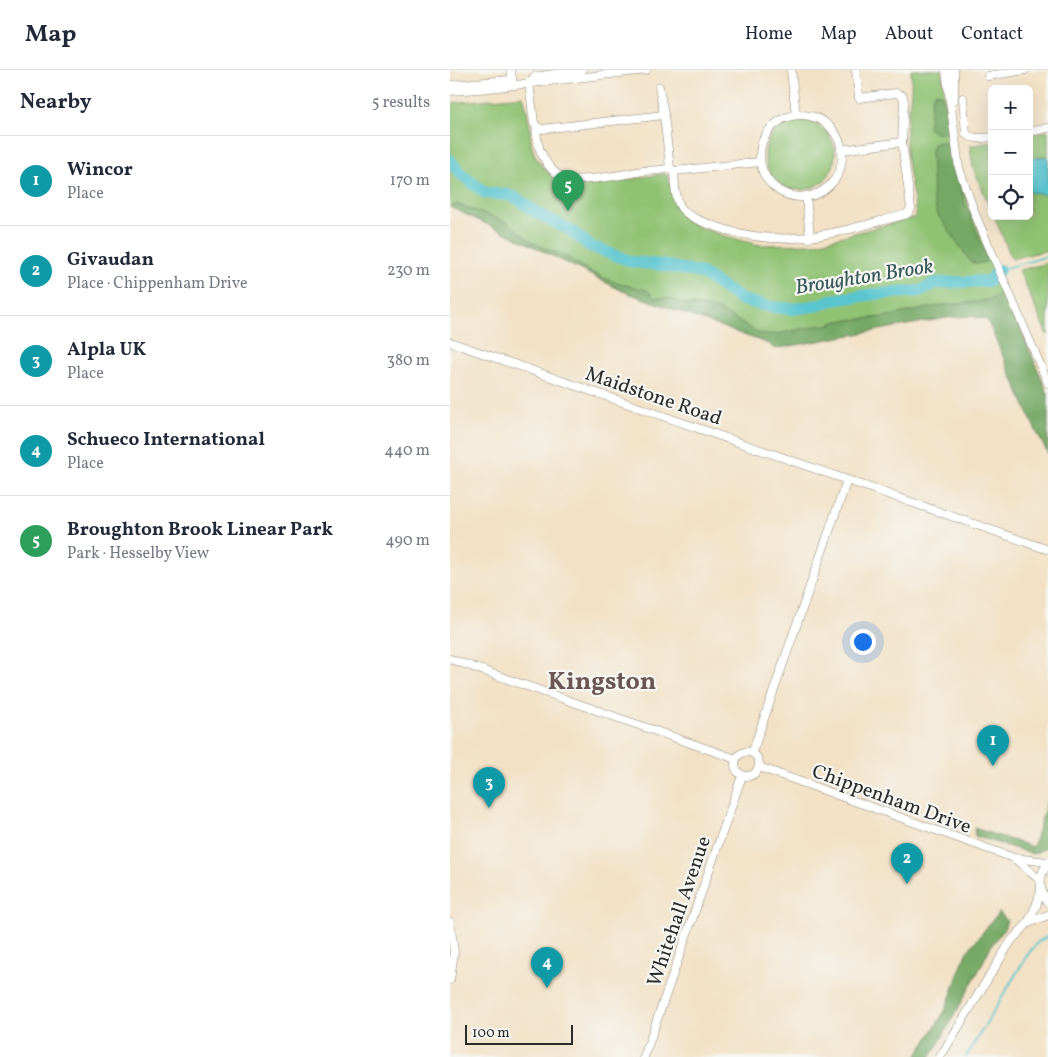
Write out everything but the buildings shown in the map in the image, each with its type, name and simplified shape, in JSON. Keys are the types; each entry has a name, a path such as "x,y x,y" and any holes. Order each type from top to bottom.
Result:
{"street":[{"path":"511,70 512,82"},
{"path":"450,91 582,70"},
{"path":"450,85 529,82 646,70"},
{"path":"791,70 796,116"},
{"path":"660,87 675,190 682,210 692,217 723,229 758,238 810,238 907,214 911,209 902,142 904,102 902,96 896,93 859,98 856,70"},
{"path":"946,70 959,168 975,214 1048,383"},
{"path":"953,130 954,70"},
{"path":"988,76 1025,70"},
{"path":"529,82 536,127 535,137 543,156 555,172 566,178 578,180 647,171 760,162"},
{"path":"963,98 966,134 971,138 988,137"},
{"path":"536,127 542,129 664,115"},
{"path":"796,116 811,116 828,126 839,141 841,150 841,166 831,184 823,190 806,196 790,195 776,188 766,177 760,162 761,146 770,129 786,118 796,116"},
{"path":"1033,131 1048,128"},
{"path":"841,150 902,142"},
{"path":"806,196 810,238"},
{"name":"Maidstone Road","path":"450,342 1046,549"},
{"path":"752,753 847,480"},
{"path":"450,659 736,759"},
{"path":"752,753 759,761 759,768 753,775 742,776 736,769 736,759 741,754 752,753"},
{"name":"Chippenham Drive","path":"759,768 1014,858 1048,863"},
{"name":"Whitehall Avenue","path":"644,1057 742,776"},
{"name":"Chippenham Drive","path":"1014,858 1040,880"},
{"path":"940,1057 1011,941 1028,923 1041,890 1040,880 1042,874 1048,863"},
{"path":"1041,890 1048,902"},
{"path":"1028,923 1048,915"},
{"path":"450,922 454,952 450,980"}],"green space":[{"path":"911,70 942,70 950,139 960,179 981,236 1005,291 988,300 769,344 623,291 450,207 450,103 523,96 534,153 544,169 558,179 574,184 592,185 664,174 668,176 676,207 684,219 698,227 728,237 760,245 813,244 916,217 906,144"},
{"path":"939,92 945,105 948,121 947,131 939,133 928,128 932,98 935,93"},
{"path":"800,120 819,126 829,136 835,155 829,174 819,184 800,190 781,184 771,174 765,155 771,136 781,126"},
{"path":"1048,131 1048,250 1012,259 996,220 1033,220 1033,133"},
{"path":"948,142 965,203 988,261 977,264 971,262 938,215 933,200 931,149 933,144"},
{"path":"988,143 988,203 973,168 970,146"},
{"path":"457,204 507,222 532,242 562,254 590,272 617,283 647,290 655,298 669,298 684,304 704,306 721,311 759,333 767,335 827,325 838,321 883,317 944,305 988,300 1005,291 1048,394 1048,454 987,320 970,316 946,318 774,349 769,344 623,291 450,207"},
{"path":"1048,263 1048,335 1047,335 1019,270"},
{"path":"1048,797 1048,847 1033,854 975,836 974,828 1033,847"},
{"path":"999,912 1007,920 1004,929 991,946 937,1047 930,1057 916,1057 945,1011 966,953"}],"water":[{"path":"1048,156 1048,195 1033,193 1033,158"}],"waterway":[{"name":"Broughton Brook","path":"450,160 461,174 485,193 508,195 518,199 537,213 570,230 590,246 633,262 662,265 701,273 742,300 771,307 793,309 819,305 831,300 920,291 936,283 989,281 999,270"},
{"name":"Broughton Brook","path":"1002,269 1048,256"},
{"path":"966,1057 1028,954 1038,942 1048,936"}],"place":[{"name":"Broughton Brook Linear Park","path":"568,211"},
{"name":"Wincor","path":"993,766"},
{"name":"Alpla UK","path":"489,808"},
{"name":"Givaudan","path":"907,884"},
{"name":"Schueco International","path":"547,988"}],"district":[{"name":"Kingston","path":"602,680"}]}
